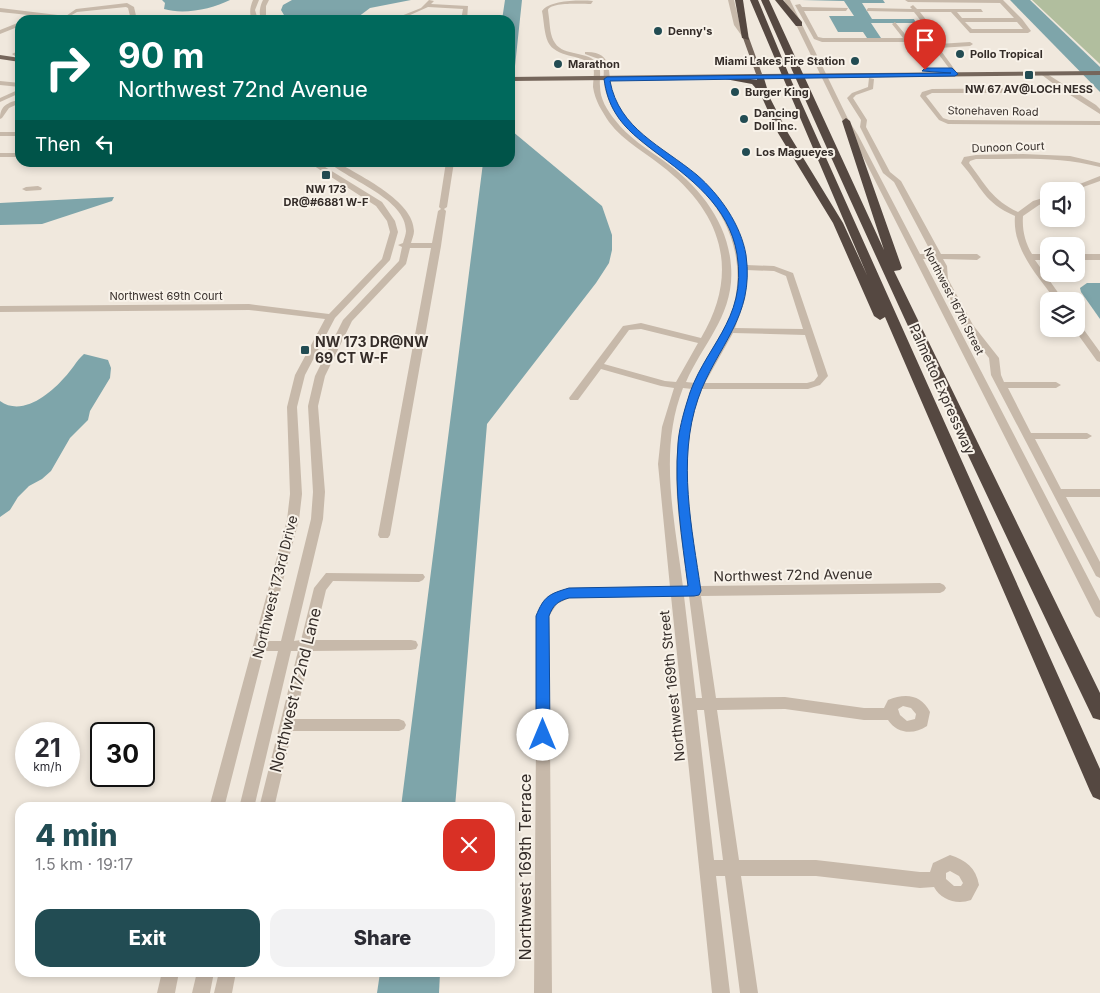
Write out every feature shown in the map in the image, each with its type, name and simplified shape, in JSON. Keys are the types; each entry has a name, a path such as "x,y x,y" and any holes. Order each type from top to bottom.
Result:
{"highway":[{"path":"739,0 746,38"},
{"name":"Palmetto Expressway","path":"754,0 788,82 1100,791"},
{"name":"Palmetto Expressway","path":"766,0 793,65 898,289 1100,712"},
{"path":"779,0 799,24"},
{"path":"759,74 763,91 783,133 838,223 909,382 943,434"},
{"path":"725,77 755,82 763,91"},
{"path":"846,121 896,262 898,289"}],"main road":[{"path":"746,38 759,74"},
{"path":"0,57 15,55"},
{"path":"0,64 15,66"},
{"path":"515,79 602,75 822,73 868,75 1022,69 1057,69 1100,73"},
{"path":"1022,69 1044,74 1057,69"},
{"path":"868,75 953,72 1044,74 1100,69"},
{"path":"515,73 725,77 759,74"}],"street":[{"path":"253,15 252,7 256,0"},
{"path":"264,15 263,6 266,0"},
{"path":"731,0 737,25 746,38"},
{"name":"Northwest 167th Street","path":"787,0 846,121 855,135 1100,613"},
{"path":"796,0 816,38 822,40 907,40 935,46 970,44 963,36 1028,33"},
{"path":"907,0 1001,1 1020,20 1028,33"},
{"path":"907,0 931,30 935,46 953,72"},
{"path":"973,1 989,20"},
{"path":"404,15 429,3 466,7 465,15"},
{"path":"553,10 559,5 591,3 555,3 547,7 545,11 553,46 590,59 602,75 608,68 601,59 563,47 559,40"},
{"path":"0,5 76,11 127,5 131,7 133,15"},
{"path":"444,13 445,6"},
{"path":"800,9 846,9"},
{"path":"0,10 56,15"},
{"path":"868,10 981,11"},
{"path":"68,15 76,11"},
{"path":"953,11 970,31 1028,33"},
{"path":"961,20 1020,20"},
{"path":"895,24 907,40"},
{"path":"0,32 15,26"},
{"path":"1044,74 1084,99 1100,112"},
{"name":"Northwest 169th Street","path":"602,75 598,97 614,123 632,141 698,188 726,214 738,240 743,268 741,298 730,330 698,386 687,419 683,441 682,465 684,515 749,993"},
{"path":"868,75 872,88 856,94 853,98 864,120 862,127 886,171 897,181 944,268 945,281 969,326 994,358 996,375 1027,436 1096,560 1100,573"},
{"path":"0,83 15,84"},
{"name":"Stonehaven Road","path":"1066,89 1051,91 932,91 924,93 923,96 941,119 948,122 1100,123"},
{"path":"0,100 15,93"},
{"path":"0,117 6,107 15,103"},
{"path":"0,134 15,134"},
{"path":"0,156 15,155"},
{"name":"Dunoon Court","path":"1019,215 1000,207 991,200 967,166 967,159 976,157 1068,157 1100,166"},
{"name":"Northwest 173rd Drive","path":"218,802 293,520 296,494 292,407 300,375 331,317 386,260 394,232 391,221 379,204 319,167"},
{"name":"Northwest 173rd Drive","path":"247,802 317,519 319,492 312,406 320,376 348,320 403,262 408,245 410,231 407,218 402,209 380,191 339,167"},
{"path":"384,535 437,246 449,167"},
{"path":"1085,184 1100,178"},
{"path":"26,189 38,188"},
{"name":"Northwest 169th Street","path":"698,188 722,238 728,267 724,297 716,320 680,385 668,418 663,464 721,993"},
{"path":"1040,201 1019,215 1017,222 1019,236 1030,257 1054,292"},
{"path":"722,238 738,240"},
{"path":"391,244 437,246"},
{"path":"1096,257 1096,251 1100,250"},
{"path":"917,258 977,257"},
{"path":"1030,257 1040,257"},
{"path":"598,366 665,384 698,386 808,386 817,384 823,376 790,275 785,270 778,268 743,268"},
{"name":"Northwest 69th Court","path":"0,309 249,307 331,317"},
{"path":"574,398 626,328 640,326 705,342"},
{"path":"730,330 745,332 808,332"},
{"path":"1085,337 1100,359"},
{"path":"1001,385 1056,385"},
{"path":"296,390 316,391"},
{"path":"1027,436 1087,436"},
{"path":"1058,493 1100,494"},
{"name":"Northwest 172nd Lane","path":"267,802 320,588 330,576 419,577"},
{"name":"Northwest 72nd Avenue","path":"558,596 569,593 940,588"},
{"name":"Northwest 169th Terrace","path":"543,993 543,616 547,604 558,596"},
{"path":"260,646 411,645"},
{"path":"688,704 785,703 864,714 892,714"},
{"path":"286,725 399,725"},
{"path":"707,868 816,868 920,880 938,879"},
{"path":"166,993 171,977"},
{"path":"200,993 205,977"},
{"path":"223,993 227,977"}],"green space":[{"path":"1032,0 1100,0 1100,64"}],"water":[{"path":"162,0 230,0 206,8 172,11 164,9 165,3"},
{"path":"292,0 411,0 370,8 361,15 284,15 281,10 283,5"},
{"path":"505,0 522,0 515,66 515,15 503,15"},
{"path":"802,0 883,0 885,3 862,3 872,19 914,19 916,23 871,23 881,38 867,38 863,32 838,32 829,16 854,16 844,1"},
{"path":"1010,0 1030,0 1100,67 1100,92"},
{"path":"515,134 602,206 612,235 612,250 609,263 596,283 487,424 455,802 402,802 482,167 515,167"},
{"path":"114,197 112,201 42,224 0,225 0,203"},
{"path":"1087,283 1100,283 1100,319 1085,298 1085,292 1081,292 1080,288"},
{"path":"84,354 108,360 111,368 110,378 90,411 88,420 70,438 51,471 42,479 29,486 18,497 10,510 0,517 0,401 8,405 17,406 35,402 51,391"},
{"path":"379,977 440,977 439,993 377,993"}],"place":[{"name":"Denny's","path":"658,31"},
{"name":"Pollo Tropical","path":"960,54"},
{"name":"Miami Lakes Fire Station","path":"855,61"},
{"name":"Marathon","path":"558,64"},
{"name":"NW 67 AV@LOCH NESS","path":"1029,75"},
{"name":"Burger King","path":"735,92"},
{"name":"Dancing Doll Inc.","path":"744,119"},
{"name":"Los Magueyes","path":"746,152"},
{"name":"NW 173 DR@#6881 W-F","path":"326,175"},
{"name":"NW 173 DR@NW 69 CT W-F","path":"305,350"}],"route":[{"path":"543,735 543,616 547,604 558,596 569,593 694,591 682,490 683,441 687,419 698,386 730,330 741,298 743,283 743,268 738,240 726,214 708,190 688,171 631,128 620,115 610,96 607,79 955,74 952,70 925,70"}]}
